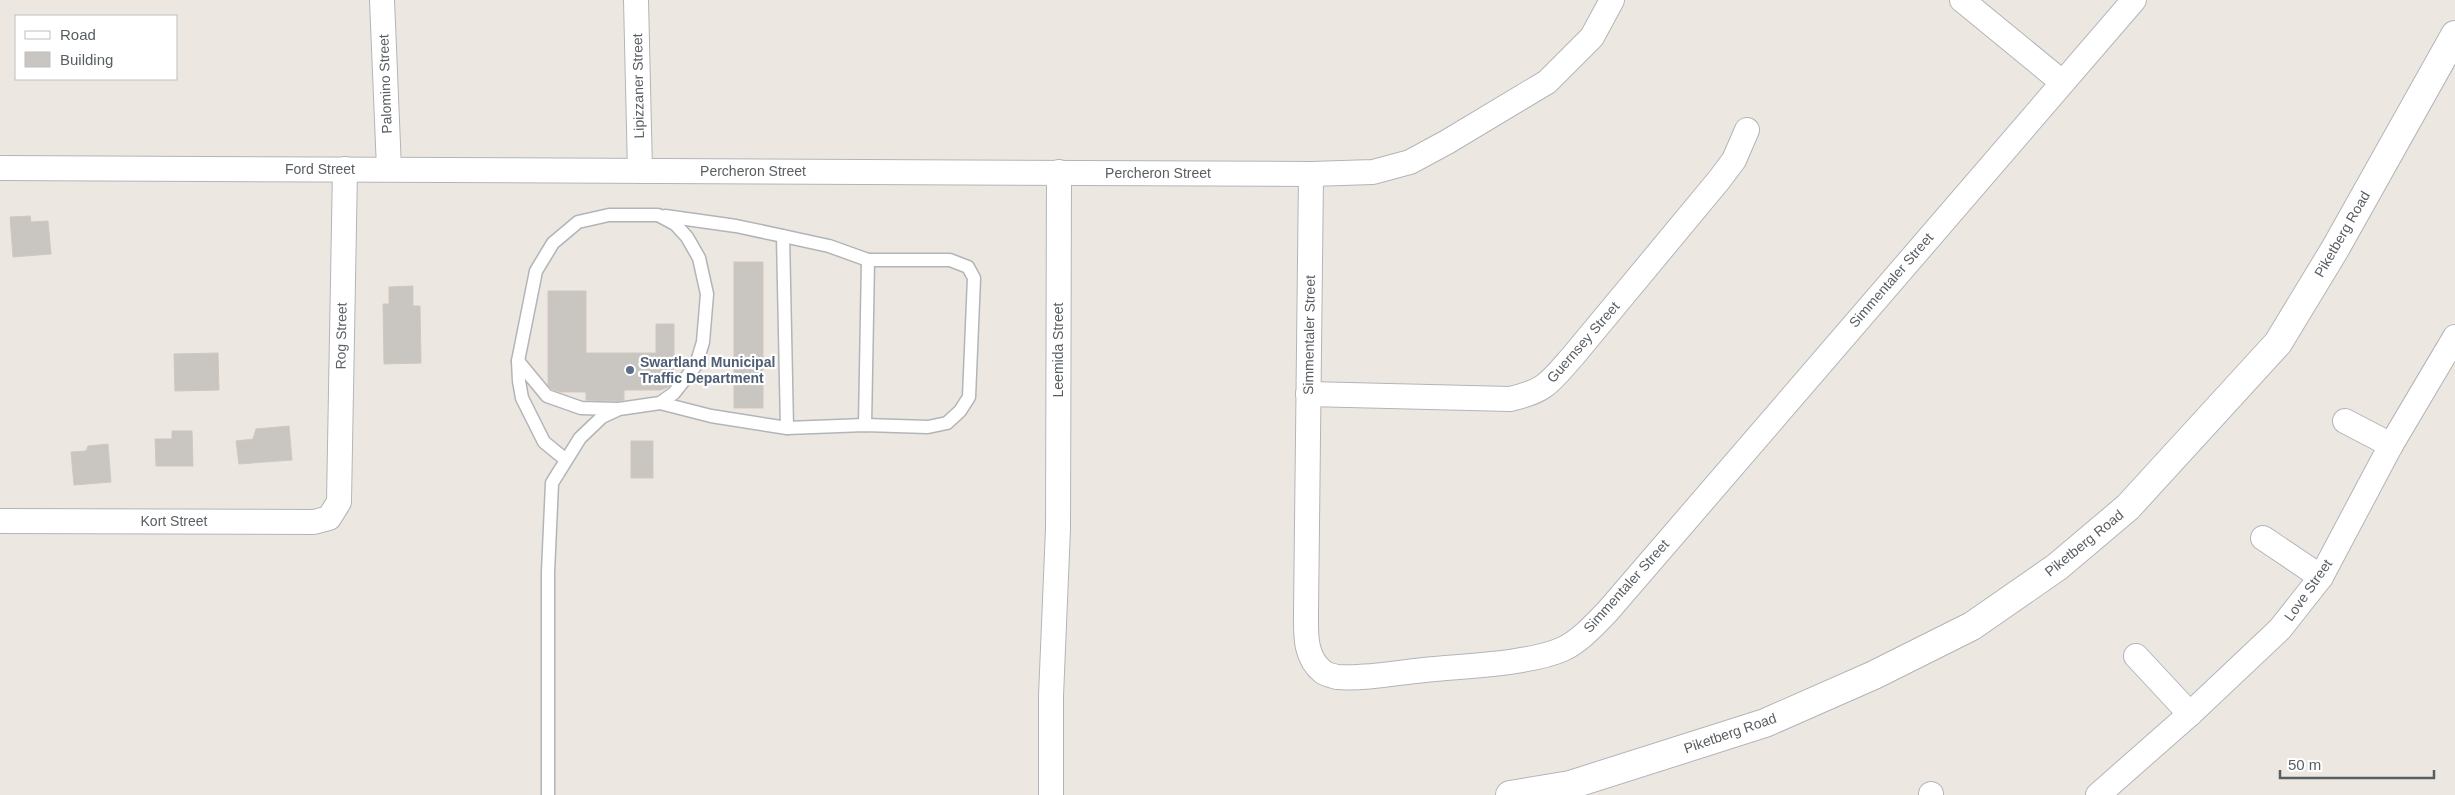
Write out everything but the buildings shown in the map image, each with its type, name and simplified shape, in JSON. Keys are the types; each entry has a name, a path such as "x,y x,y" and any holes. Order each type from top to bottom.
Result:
{"street":[{"name":"Palomino Street","path":"382,0 389,169"},
{"name":"Lipizzaner Street","path":"636,0 640,171"},
{"name":"Percheron Street","path":"640,171 1311,174 1373,172 1410,162 1547,82 1592,36 1612,0"},
{"path":"1962,0 2062,82"},
{"name":"Simmentaler Street","path":"1311,174 1306,640 1314,664 1324,673 1336,677 1375,675 1531,658 1564,649 1584,634 1606,612 2134,0"},
{"name":"Piketberg Road","path":"1510,795 1570,786 1765,723 1874,675 1972,626 2057,567 2128,507 2278,342 2335,249 2455,35"},
{"name":"Guernsey Street","path":"1308,394 1510,399 1533,394 1549,383 1574,356 1719,180 1734,160 1747,130"},
{"name":"Ford Street","path":"0,168 640,171"},
{"name":"Rog Street","path":"339,502 345,169"},
{"name":"Leemida Street","path":"1051,795 1050,696 1058,529 1059,172"},
{"name":"Love Street","path":"2098,795 2190,714 2280,629 2321,577 2392,445 2455,337"},
{"path":"2345,421 2392,445"},
{"name":"Kort Street","path":"0,521 314,522 329,518 339,502"},
{"path":"2263,538 2321,577"},
{"path":"2136,656 2190,714"}],"lane":[{"path":"518,361 547,396 581,408 619,409 660,402 711,416 787,428 865,425 928,427 947,423 960,411 969,397 974,278 968,267 950,260 868,260 829,246 736,226 658,215 609,215 578,222 558,237 543,256 533,279 518,361 522,398 532,419 544,442 566,460"},
{"path":"658,215 675,224 687,237 699,258 707,294 703,342 696,365 684,382 660,402"},
{"path":"782,236 787,428"},
{"path":"865,425 868,260"},
{"path":"548,795 548,572 552,483 591,426 619,409"}],"place":[{"name":"Swartland Municipal Traffic Department","path":"630,370"}]}
